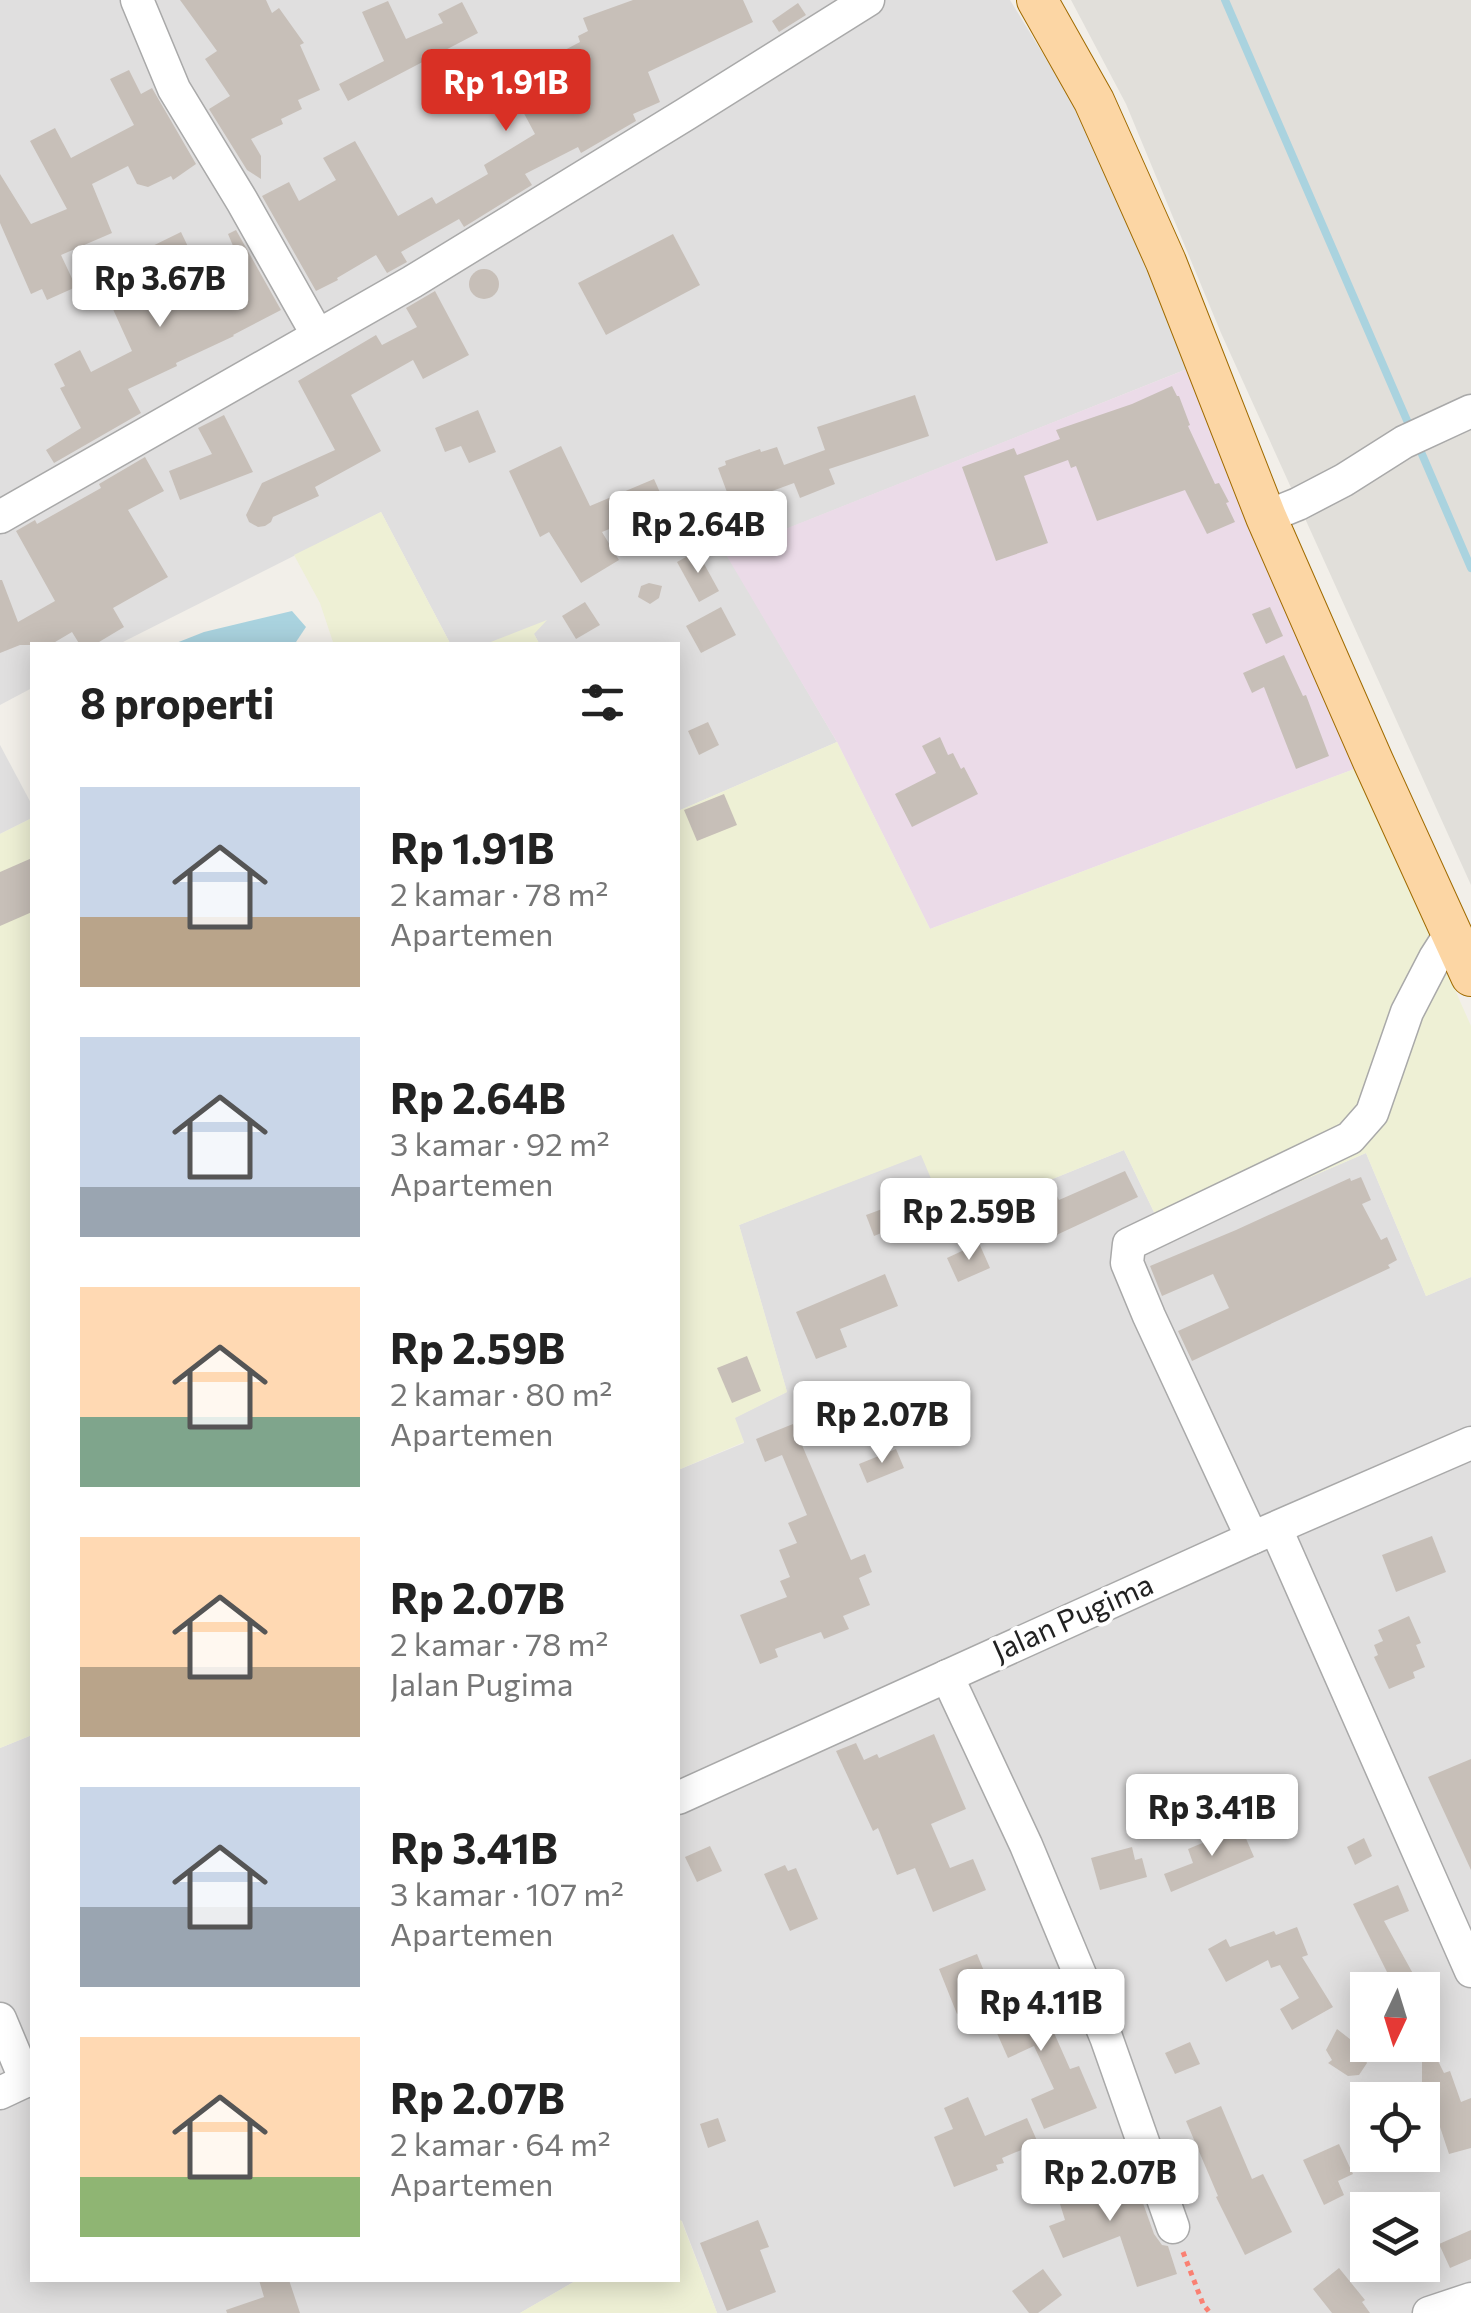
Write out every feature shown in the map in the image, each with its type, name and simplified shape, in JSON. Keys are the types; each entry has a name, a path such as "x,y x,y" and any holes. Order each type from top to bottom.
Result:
{"main road":[{"path":"1038,0 1094,101 1166,262 1266,517 1471,976"}],"street":[{"path":"138,0 174,89 317,334"},
{"path":"0,517 428,272 868,0"},
{"path":"1266,517 1298,504 1413,438 1471,411"},
{"path":"1452,933 1408,1012 1372,1113 1350,1138 1129,1244 1127,1264 1264,1533 1471,1971"},
{"name":"Jalan Pugima","path":"680,1797 1471,1443"},
{"path":"947,1676 1026,1845 1106,2037 1173,2227"},
{"path":"0,2019 20,2084"},
{"path":"1429,2313 1471,2299"}],"path":[{"path":"1173,2227 1210,2313"}],"shaded area":[{"path":"0,0 1010,0 1073,103 1147,266 1187,369 726,553 837,742 680,810 680,642 538,642 534,634 505,642 449,642 381,512 123,642 30,642 30,689 0,705"},
{"path":"1071,0 1471,0 1471,885 1221,333 1126,104"},
{"path":"1187,369 1357,768 930,929 837,742 725,553"},
{"path":"0,745 30,801 30,819 0,834"},
{"path":"1124,1150 1167,1239 1366,1153 1426,1296 1471,1277 1471,2313 717,2313 680,2222 680,1469 744,1443 734,1418 787,1392 739,1225 922,1154 949,1221"},
{"path":"30,1736 30,2282 574,2282 520,2313 0,2313 0,1748"}],"green space":[{"path":"381,512 449,642 333,642 320,603 294,555"},
{"path":"547,620 534,634 538,642 491,642"},
{"path":"837,742 930,929 1357,768 1471,1026 1471,1277 1426,1296 1366,1153 1167,1239 1124,1150 949,1221 921,1155 739,1225 787,1392 735,1418 744,1442 680,1469 680,810"},
{"path":"30,819 30,1736 0,1748 0,834"},
{"path":"680,2221 717,2313 520,2313 574,2282 680,2282"}],"water":[{"path":"292,611 306,627 296,642 179,642"}],"building":[{"path":"180,0 266,0 272,13 279,8 304,43 300,45 320,90 298,100 302,109 281,119 283,124 251,139 261,156 261,179 247,170 209,109 230,96 205,59 217,51"},
{"path":"633,0 743,0 753,22 648,72 660,102 633,114 636,121 581,153 578,147 525,174 532,185 464,227 459,219 401,252 407,262 387,273 376,255 316,291 262,196 289,182 299,201 336,180 323,158 355,141 398,216 432,197 436,204 488,174 484,165 535,134 512,91 475,106 464,80 483,72 485,78 536,52 542,62 580,42 578,36 588,31 583,18"},
{"path":"388,1 406,39 443,23 438,14 462,2 478,33 348,101 339,84 384,61 362,12"},
{"path":"798,3 806,15 779,32 772,21"},
{"path":"129,70 141,94 152,88 196,164 173,180 171,176 148,187 137,184 128,166 92,184 112,233 61,255 76,287 47,300 42,289 31,294 0,223 0,174 31,224 67,209 30,141 55,128 71,158 134,125 110,79"},
{"path":"236,230 281,310 128,389 141,413 54,463 46,450 81,428 60,388 65,386 54,364 80,350 91,372 132,351 112,307 108,309 97,287 141,270 134,255 181,232 203,278 239,260 228,234"},
{"path":"673,234 700,285 606,335 578,283"},
{"path":"484,269 498,278 499,284 490,298 484,299 470,290 469,284 478,270"},
{"path":"435,291 469,355 423,379 413,360 351,395 381,451 315,487 319,496 273,517 265,526 249,522 246,515 262,483 335,450 298,381 376,335 382,345 417,327 406,308"},
{"path":"1172,386 1235,522 1207,534 1185,490 1097,521 1076,466 1071,468 1068,460 1024,476 1048,543 996,561 962,467 1014,448 1017,455 1060,439 1056,430"},
{"path":"915,395 929,436 829,469 835,484 800,498 794,483 731,503 718,468 726,465 725,461 777,447 784,465 825,450 817,427"},
{"path":"478,410 496,452 469,463 461,446 445,452 435,428"},
{"path":"224,415 253,472 180,500 169,471 212,454 198,428"},
{"path":"561,446 590,506 654,479 666,506 602,532 619,560 581,583 549,532 540,537 509,471"},
{"path":"145,457 164,491 128,510 168,577 113,608 124,627 99,642 78,642 72,632 55,642 30,642 0,653 0,580 18,622 55,601 16,531 35,520 37,524 101,488 99,484"},
{"path":"691,492 707,498 700,514 691,521 670,503"},
{"path":"697,551 719,591 699,602 677,562"},
{"path":"641,586 662,586 659,598 650,604 638,597"},
{"path":"585,602 600,625 576,639 562,616"},
{"path":"721,607 736,635 701,653 686,626"},
{"path":"1270,607 1283,636 1266,644 1252,614"},
{"path":"1284,655 1303,696 1306,695 1329,756 1296,769 1264,687 1252,693 1243,673"},
{"path":"708,722 719,745 699,755 688,731"},
{"path":"940,737 948,755 953,753 961,769 964,767 978,794 912,827 895,794 936,773 922,746"},
{"path":"724,794 737,825 697,841 684,810"},
{"path":"30,859 30,913 0,926 0,872"},
{"path":"1125,1171 1138,1197 1050,1238 1046,1229 1029,1237 1016,1208 1033,1200 1031,1196 1052,1186 1059,1200"},
{"path":"1361,1177 1371,1200 1362,1204 1381,1240 1387,1237 1397,1260 1388,1265 1390,1268 1192,1361 1178,1331 1229,1308 1213,1274 1162,1296 1150,1266 1350,1178 1351,1181"},
{"path":"885,1208 894,1228 874,1236 866,1215"},
{"path":"979,1243 990,1268 958,1282 947,1258"},
{"path":"885,1274 898,1306 840,1329 847,1347 816,1359 796,1312"},
{"path":"747,1356 761,1391 732,1403 717,1368"},
{"path":"793,1424 851,1560 865,1554 872,1572 859,1578 870,1605 843,1616 849,1629 824,1639 821,1632 775,1649 778,1657 760,1664 740,1615 787,1597 780,1581 790,1577 779,1550 797,1543 788,1523 807,1515 782,1455 765,1462 756,1439"},
{"path":"896,1449 904,1468 867,1483 859,1464"},
{"path":"1432,1536 1446,1572 1396,1592 1382,1555"},
{"path":"1409,1616 1421,1643 1416,1645 1425,1667 1413,1672 1415,1678 1389,1689 1374,1657 1378,1655 1374,1645 1383,1641 1378,1630"},
{"path":"934,1734 966,1809 931,1824 950,1868 973,1859 986,1890 933,1912 915,1868 897,1875 878,1828 873,1831 836,1751 856,1743 864,1760 877,1754 879,1758"},
{"path":"1471,1759 1471,1870 1428,1777"},
{"path":"1241,1827 1254,1857 1171,1892 1164,1874 1193,1863 1188,1849"},
{"path":"1364,1838 1372,1856 1355,1865 1347,1847"},
{"path":"710,1846 722,1871 697,1882 685,1857"},
{"path":"1132,1847 1135,1860 1142,1858 1147,1877 1100,1890 1091,1858"},
{"path":"785,1865 788,1871 796,1868 818,1919 790,1931 764,1874"},
{"path":"1398,1885 1409,1911 1384,1921 1412,1972 1387,1972 1353,1904"},
{"path":"1297,1927 1308,1955 1302,1957 1333,2007 1292,2030 1280,2009 1299,1998 1280,1965 1271,1968 1268,1960 1226,1982 1208,1949 1226,1939 1230,1947"},
{"path":"977,1954 995,1998 957,2014 939,1969"},
{"path":"1032,1983 1070,2069 1079,2066 1097,2108 1044,2129 1031,2099 1054,2089 1034,2046 1008,2058 984,2004"},
{"path":"1337,2029 1350,2039 1350,2062 1367,2063 1359,2075 1348,2076 1328,2063 1332,2060 1326,2050"},
{"path":"1190,2042 1200,2064 1175,2074 1165,2053"},
{"path":"1422,2062 1438,2062 1444,2073 1450,2071 1461,2102 1471,2098 1471,2148 1449,2154 1440,2127 1440,2082 1422,2082"},
{"path":"968,2097 985,2136 1027,2118 1038,2143 1002,2158 1004,2163 996,2165 998,2170 954,2187 934,2137 953,2129 944,2108"},
{"path":"1221,2106 1252,2179 1263,2174 1292,2232 1245,2255 1216,2197 1186,2121"},
{"path":"718,2118 726,2141 708,2148 700,2124"},
{"path":"1339,2144 1353,2174 1338,2181 1344,2195 1324,2205 1303,2160"},
{"path":"1103,2156 1114,2201 1139,2192 1154,2234 1162,2245 1168,2246 1177,2274 1137,2287 1120,2236 1063,2258 1049,2226 1065,2220 1056,2191 1080,2183 1075,2163"},
{"path":"758,2220 769,2247 760,2250 776,2292 727,2311 700,2243"},
{"path":"1471,2230 1471,2259 1450,2268 1440,2244"},
{"path":"1339,2268 1365,2300 1362,2302 1370,2313 1332,2313 1313,2289"},
{"path":"1043,2269 1062,2295 1038,2313 1029,2313 1012,2291"},
{"path":"260,2282 290,2282 300,2313 227,2313 226,2310 264,2297"}],"waterway":[{"path":"1225,0 1412,432"},
{"path":"1418,445 1471,568"}]}
